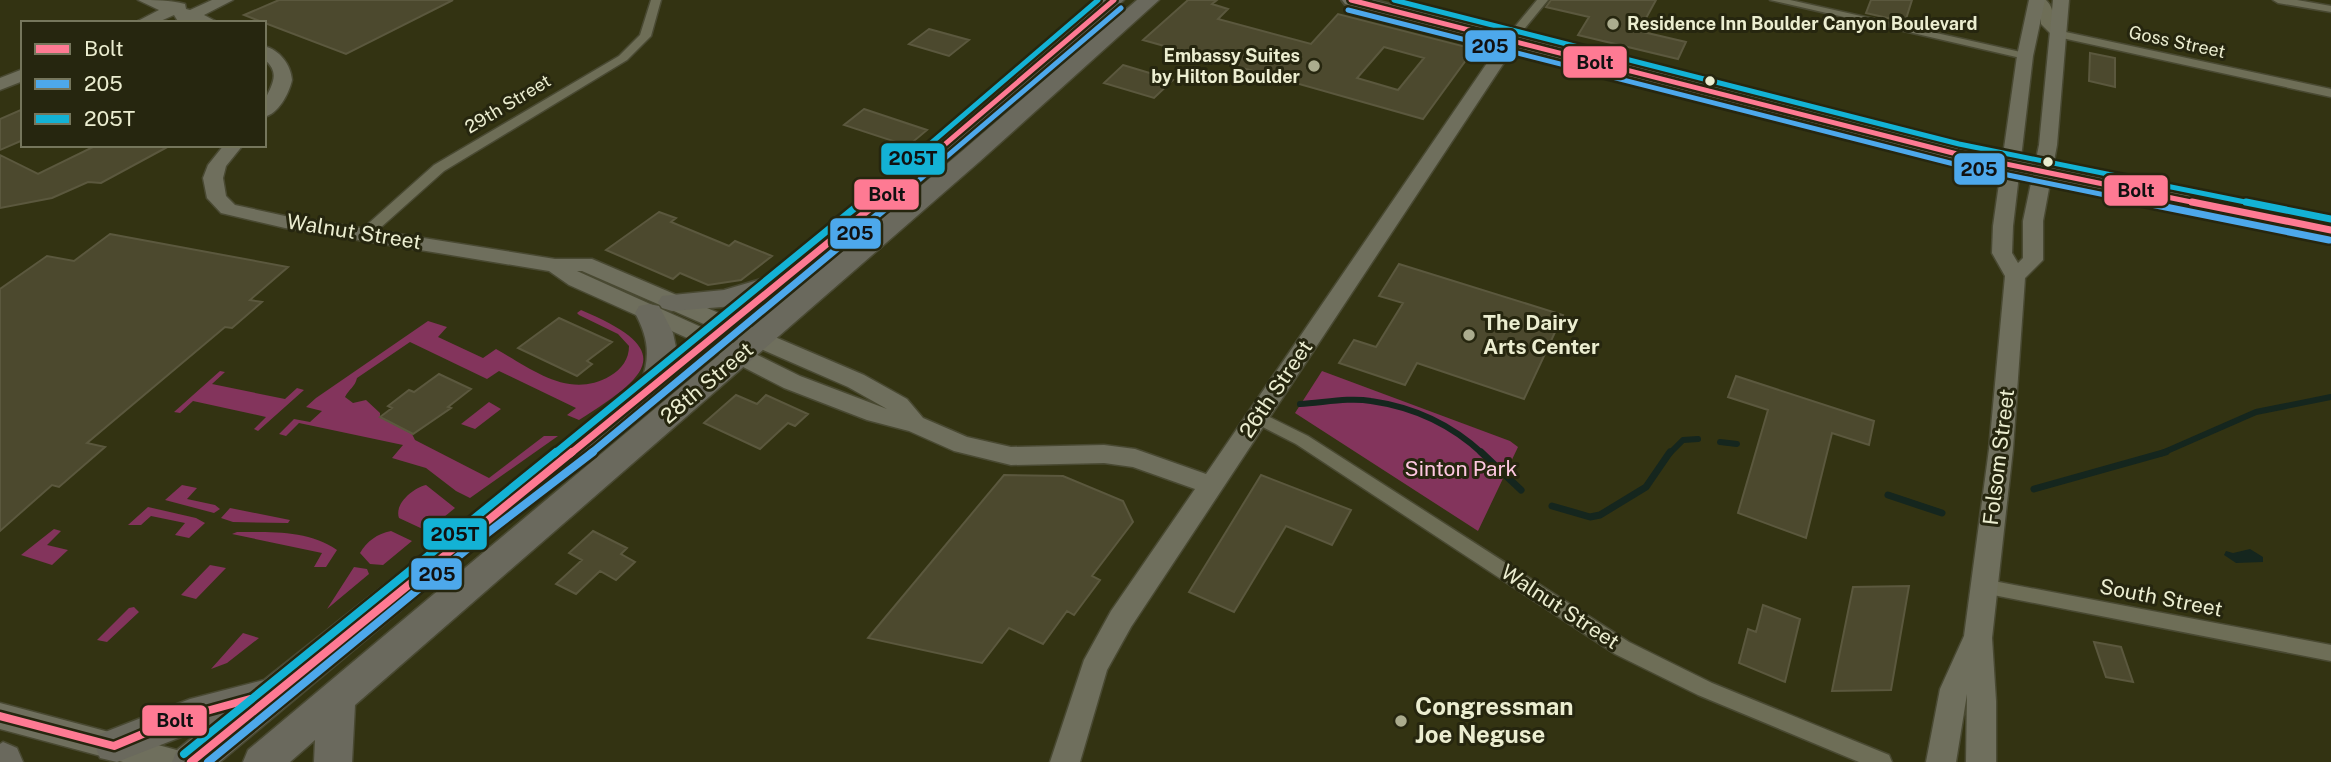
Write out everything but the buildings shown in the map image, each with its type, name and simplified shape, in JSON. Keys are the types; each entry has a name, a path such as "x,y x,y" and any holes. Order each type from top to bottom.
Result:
{"highway":[{"name":"28th Street","path":"191,762 470,533 591,440 654,387 734,340 784,279 1024,79 1114,0"},
{"name":"28th Street","path":"261,762 337,698 734,340 1149,0"},
{"path":"654,387 664,362 664,351 657,328 661,307 725,299 784,279"},
{"path":"114,746 149,729 218,706 273,694"},
{"path":"333,762 337,698"}],"main road":[{"path":"1351,0 1513,36"},
{"path":"1393,0 1843,127 2331,215"},
{"path":"2043,164 2331,230"},
{"path":"0,716 114,746"}],"street":[{"path":"146,0 204,21"},
{"path":"152,21 226,8 237,0"},
{"name":"29th Street","path":"365,234 439,168 624,58 645,36 656,0"},
{"path":"1513,36 1543,0"},
{"path":"1775,0 2025,56"},
{"path":"2038,0 2047,7 2047,24 2057,34"},
{"name":"Folsom Street","path":"1981,762 1982,701 1978,638 2001,449 2015,276 2002,253 2025,56 2038,0"},
{"name":"Folsom Street","path":"2015,276 2033,260 2033,221 2048,145 2061,0"},
{"path":"2278,0 2331,9"},
{"name":"Goss Street","path":"2057,34 2331,93"},
{"name":"26th Street","path":"1065,762 1081,706 1103,650 1210,485 1513,36"},
{"path":"266,53 280,64 285,77 282,89 266,110"},
{"path":"0,85 21,75"},
{"path":"0,99 21,90"},
{"name":"Walnut Street","path":"232,147 217,166 213,178 217,198 228,209 285,222 555,265 576,281 661,307 734,340 777,375 837,400 915,424 962,445 985,452 1035,457 1104,454 1135,458 1210,485"},
{"name":"Walnut Street","path":"1257,417 1302,440 1622,648 1705,689 1882,762"},
{"name":"South Street","path":"1983,586 2331,653"},
{"name":"Folsom Street","path":"1941,762 1954,689 1978,638"},
{"path":"114,746 173,762"}],"green space":[{"path":"581,310 611,324 631,338 641,350 643,363 637,376 623,389 579,420 567,415 576,408 499,371 487,379 410,342 357,378 345,397 353,403 366,400 380,413 380,417 412,434 415,440 489,478 544,436 558,436 470,498 456,491 426,468 392,458 403,445 299,423 286,436 279,434 294,419 310,422 322,411 306,407 316,398 428,321 447,327 438,337 483,358 496,349 551,379 580,385 595,383 621,367 628,355 629,346 618,334 579,315 577,313"},
{"path":"220,371 225,372 212,384 285,399 297,388 304,390 258,431 254,429 266,417 193,401 180,413 174,412"},
{"name":"Sinton Park","path":"1322,371 1510,441 1518,447 1478,531 1295,413"},
{"path":"489,402 501,409 475,429 461,424"},
{"path":"182,485 197,488 187,499 215,505 220,509 214,513 165,500"},
{"path":"426,485 455,508 427,531 399,518 398,513 406,497"},
{"path":"148,507 196,518 205,523 189,538 175,535 185,523 151,516 141,525 128,525"},
{"path":"230,508 290,520 288,523 233,522 221,518"},
{"path":"54,529 61,531 47,545 68,550 52,565 21,555"},
{"path":"391,531 412,541 383,565 370,564 360,553 373,539"},
{"path":"276,532 302,536 326,543 337,550 326,567 314,567 322,553 232,534"},
{"path":"210,565 226,568 196,599 181,595"},
{"path":"354,567 367,569 369,574 327,609"},
{"path":"134,607 139,612 107,642 97,640 129,608"},
{"path":"243,633 259,638 227,663 211,669"}],"shaded area":[{"path":"2250,549 2263,557 2263,562 2236,563 2224,555 2226,551 2233,553"}],"waterway":[{"path":"2162,453 2256,412 2331,397"},
{"path":"1300,404 1363,400 1402,408 1445,426 1483,454"},
{"path":"1669,454 1683,440 1698,439"},
{"path":"1720,442 1737,444"},
{"path":"1481,452 1521,490"},
{"path":"1552,506 1590,517 1600,515 1646,487 1670,452"},
{"path":"2162,453 2166,452"},
{"path":"2034,489 2162,453"},
{"path":"1888,495 1942,513"}],"transit line":[{"name":"205T","path":"184,754 873,193 1098,0"},
{"name":"Bolt","path":"191,762 771,290 1114,0"},
{"name":"Bolt","path":"1351,0 1957,154 2331,230"},
{"name":"205T","path":"1394,0 1959,144 2331,219"},
{"name":"205","path":"208,762 477,541 598,448 1031,87 1121,8"},
{"name":"205","path":"1348,10 1954,164 2329,240"},
{"name":"Bolt","path":"0,716 114,746 181,718 250,699"}],"place":[{"name":"Residence Inn Boulder Canyon Boulevard","path":"1613,24"},
{"name":"Embassy Suites by Hilton Boulder","path":"1314,66"},
{"name":"The Dairy Arts Center","path":"1469,335"},
{"name":"Congressman Joe Neguse","path":"1401,721"}]}
